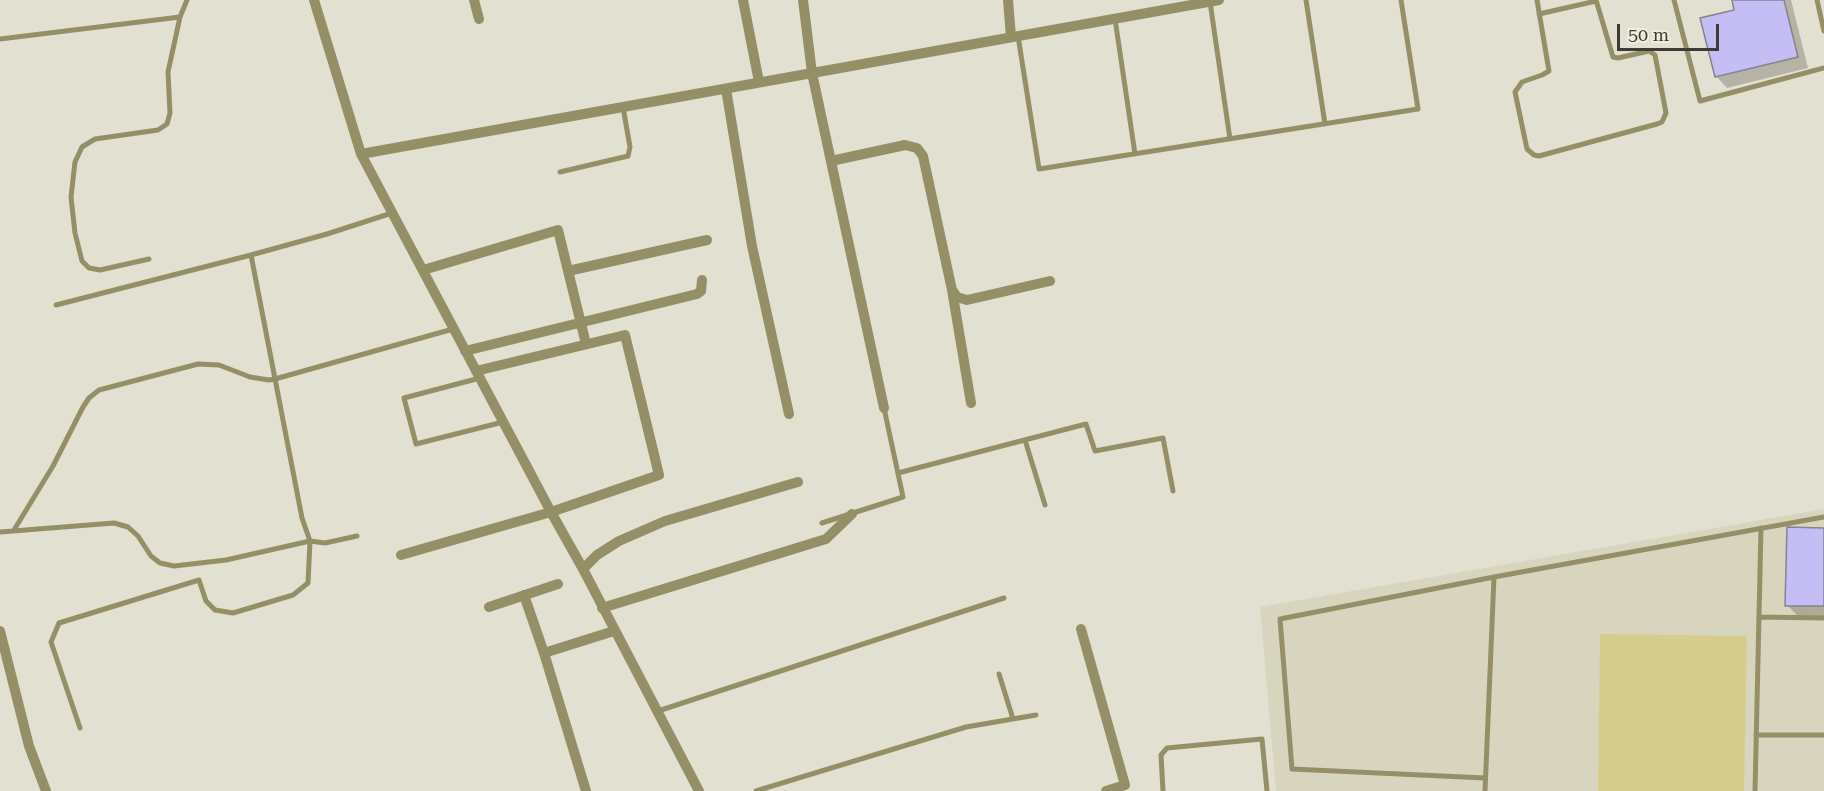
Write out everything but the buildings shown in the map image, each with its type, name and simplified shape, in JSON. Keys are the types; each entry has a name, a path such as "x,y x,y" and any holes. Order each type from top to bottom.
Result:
{"street":[{"path":"314,0 361,154 699,791"},
{"path":"474,0 479,19"},
{"path":"743,0 759,82"},
{"path":"803,0 812,73 884,408"},
{"path":"1008,0 1015,37"},
{"path":"361,154 1215,1"},
{"path":"726,89 752,246 789,414"},
{"path":"831,161 905,145 916,148 923,156 952,290 971,403"},
{"path":"423,270 558,230 586,344"},
{"path":"568,271 707,240"},
{"path":"465,351 697,294 701,291 702,280"},
{"path":"952,290 957,297 967,300 1050,281"},
{"path":"401,555 551,512 659,475 625,335 478,375"},
{"path":"583,569 597,555 619,542 665,521 798,482"},
{"path":"602,608 826,539 852,514"},
{"path":"489,607 558,584"},
{"path":"524,595 586,791"},
{"path":"1081,629 1125,786 1106,791"},
{"path":"0,631 29,746 46,791"},
{"path":"544,654 614,631"}],"lane":[{"path":"149,259 100,270 89,268 82,261 75,233 71,197 75,162 82,147 94,139 158,130 167,124 170,113 168,72 180,17 187,0"},
{"path":"1306,0 1325,124"},
{"path":"1015,37 1039,169 1418,109 1401,0"},
{"path":"1537,0 1539,14 1549,71 1522,82 1515,92 1527,149 1539,156 1662,122 1666,113 1655,55 1649,51 1618,58 1613,57 1596,1 1539,14"},
{"path":"1674,0 1700,100 1824,68"},
{"path":"1817,0 1824,31"},
{"path":"1215,1 1230,139"},
{"path":"0,39 180,17"},
{"path":"1115,19 1135,154"},
{"path":"560,172 628,156 630,147 623,107"},
{"path":"56,305 252,255 392,213"},
{"path":"80,728 51,642 59,623 199,580 206,601 215,610 233,613 293,595 308,583 310,541 302,518 252,255"},
{"path":"14,530 53,466 83,407 99,390 198,364 219,365 258,379 276,379 453,329"},
{"path":"478,375 404,398 416,444 503,422"},
{"path":"822,524 903,497 884,408"},
{"path":"898,473 1086,424 1095,451 1163,438 1173,491"},
{"path":"1025,440 1045,505"},
{"path":"1485,778 1292,769 1280,619 1494,577 1824,517"},
{"path":"0,532 114,523 128,527 138,536 151,556 160,563 174,566 226,560 310,541 325,543 357,536"},
{"path":"1755,791 1761,528"},
{"path":"1485,791 1494,577"},
{"path":"657,712 1004,598"},
{"path":"1759,617 1824,618"},
{"path":"999,674 1013,719"},
{"path":"756,791 966,727 1036,716"},
{"path":"1756,735 1824,735"},
{"path":"1163,791 1161,755 1167,748 1262,739 1267,791"}],"shaded area":[{"path":"1824,509 1824,791 1276,791 1260,607"},
{"path":"1600,634 1747,636 1744,791 1598,791"}]}
